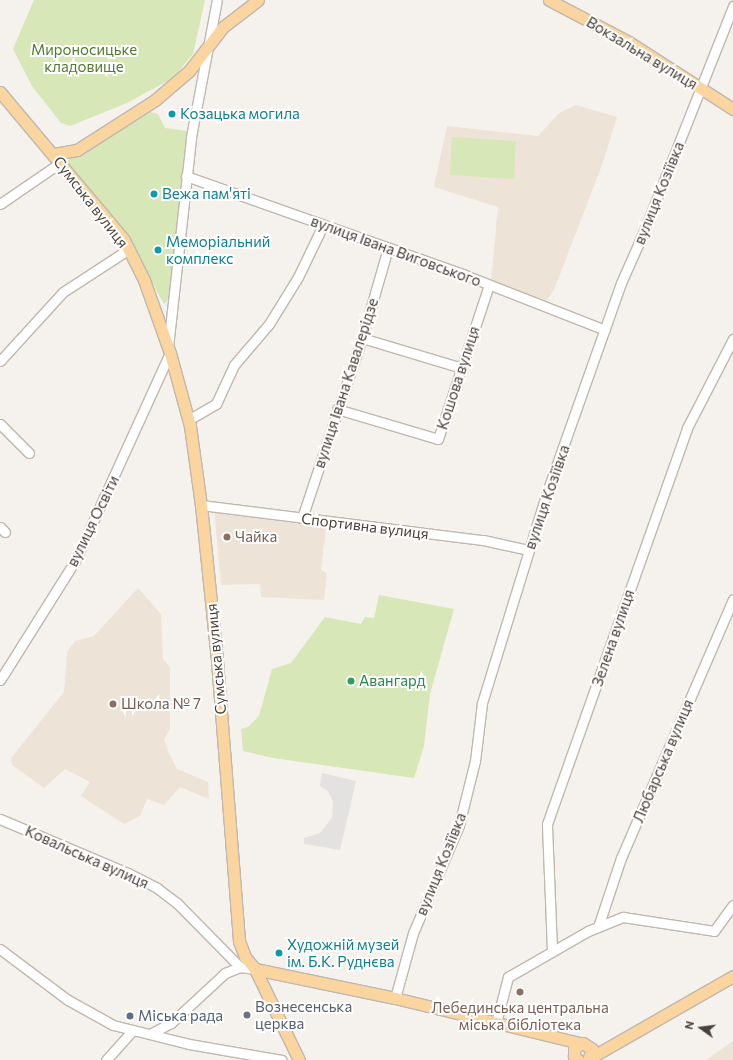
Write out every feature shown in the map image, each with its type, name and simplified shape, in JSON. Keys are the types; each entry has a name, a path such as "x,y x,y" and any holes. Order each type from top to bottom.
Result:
{"main road":[{"path":"57,158 77,150 155,100 189,71 223,26 258,0"},
{"name":"Вокзальна вулиця","path":"549,0 629,42 733,110"},
{"name":"Сумська вулиця","path":"0,92 57,158 129,249 144,280 169,350 188,420 201,505 217,662 238,933 245,957 255,969 299,1060"},
{"path":"255,969 395,998 564,1039 578,1052 592,1052 590,1060"},
{"path":"590,1060 733,976"},
{"path":"578,1052 608,1049"}],"street":[{"name":"Сумська вулиця","path":"169,350 186,176 217,0"},
{"name":"вулиця Козіївка","path":"395,998 413,933 459,825 475,761 482,704 528,550 621,283 733,6"},
{"path":"0,204 57,158"},
{"name":"вулиця Івана Виговського","path":"186,176 489,285 605,330"},
{"path":"188,420 216,404 234,365 269,324 298,277 323,225"},
{"name":"вулиця Івана Кавалерідзе","path":"302,518 337,409 362,338 388,248"},
{"path":"0,361 63,292 129,249"},
{"name":"Кошова вулиця","path":"337,409 438,439 489,285"},
{"path":"362,338 462,368"},
{"name":"Зелена вулиця","path":"552,950 547,824 687,428 733,339"},
{"name":"вулиця Освіти","path":"0,680 46,610 75,561 169,350"},
{"path":"0,424 29,453"},
{"name":"Спортивна вулиця","path":"201,505 483,540 528,550"},
{"name":"Любарська вулиця","path":"598,927 621,858 733,599"},
{"name":"Ковальська вулиця","path":"0,819 128,873 157,888 177,904 240,967"},
{"path":"496,1023 508,977 552,950 598,927 623,917 714,931 733,905"},
{"path":"0,949 88,1012 113,1025 150,1034 282,1060"},
{"path":"150,1034 171,1023 216,980 240,967 255,969"},
{"path":"106,1060 133,1030"}],"shaded area":[{"path":"576,105 617,117 602,165 554,290 546,301 491,281 498,207 434,187 447,126 538,136 559,113"},
{"path":"214,509 326,526 321,570 327,573 324,600 261,597 260,584 221,585"},
{"name":"Школа № 7","path":"138,588 161,614 163,659 170,667 170,729 164,739 168,751 177,769 208,782 209,799 180,787 164,805 147,799 140,816 124,824 81,796 90,782 65,769 44,788 12,765 11,758 64,692 67,652 75,641 94,636"},
{"path":"322,773 356,781 340,850 304,844 304,838 320,833 332,818 333,801 328,791 320,786"},
{"path":"733,1041 733,1060 706,1060"}],"green space":[{"name":"Мироносицьке кладовище","path":"34,0 205,0 193,54 173,78 127,103 70,126 61,123 32,86 13,49"},
{"path":"151,112 158,114 165,128 187,131 170,299 164,304 130,243 67,161"},
{"path":"452,137 516,141 514,179 450,175"},
{"name":"Авангард","path":"379,595 454,609 430,694 424,746 414,778 273,758 243,751 241,729 248,727 259,716 272,669 291,663 325,617 361,624 365,617 374,618"}],"place":[{"name":"Козацька могила","path":"172,114"},
{"name":"Вежа пам'яті","path":"154,194"},
{"name":"Меморіальний комплекс","path":"158,250"},
{"name":"Чайка","path":"227,537"},
{"name":"Авангард","path":"351,681"},
{"name":"Школа № 7","path":"113,704"},
{"name":"Художній музей ім. Б.К. Руднєва","path":"279,953"},
{"name":"Лебединська центральна міська бібліотека","path":"520,992"},
{"name":"Вознесенська церква","path":"247,1015"},
{"name":"Міська рада","path":"130,1016"}]}
